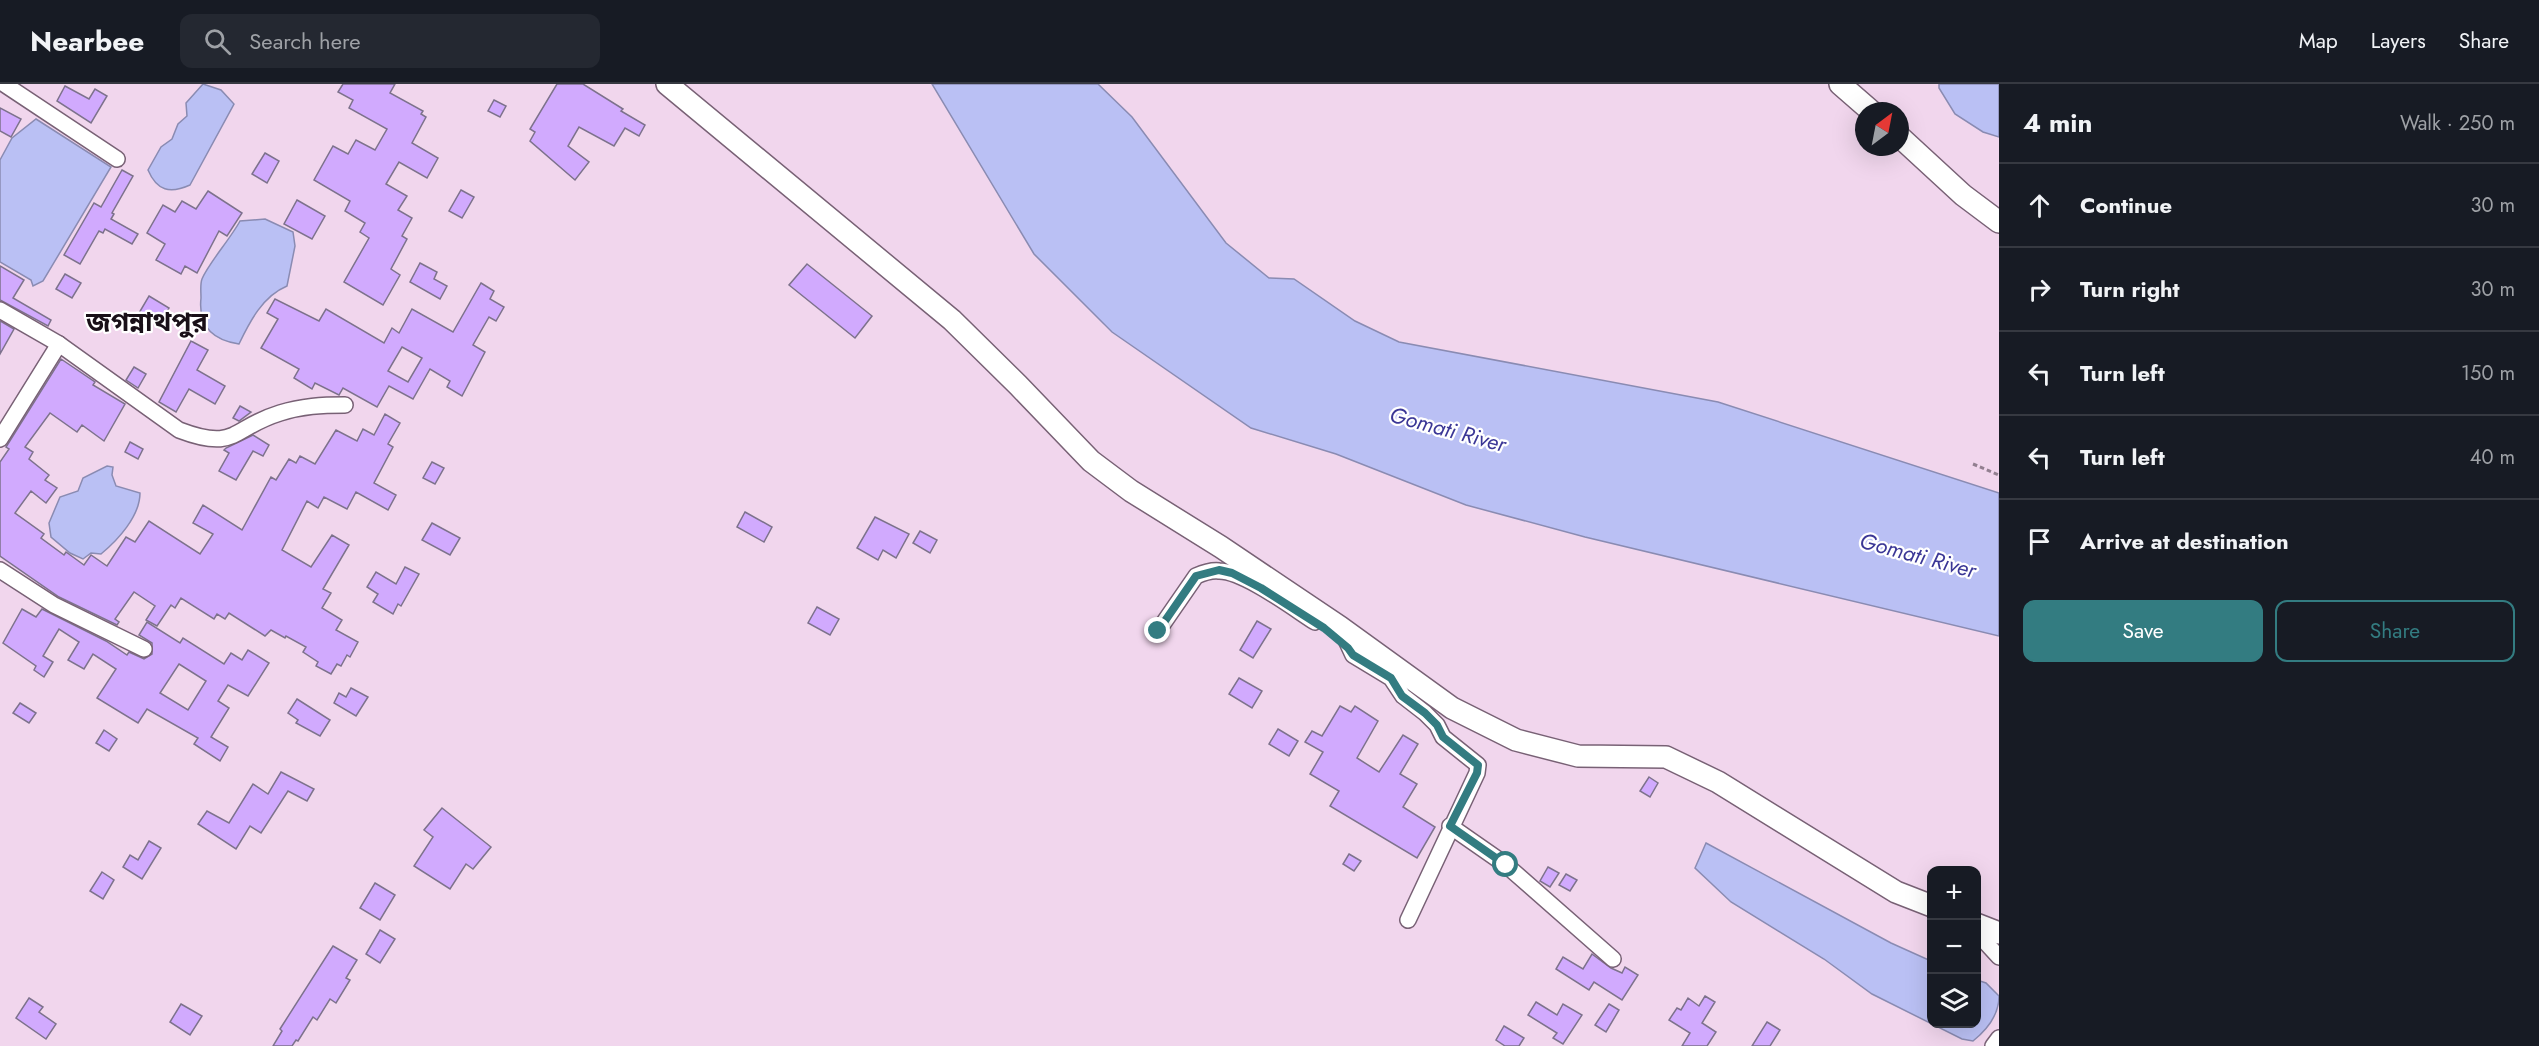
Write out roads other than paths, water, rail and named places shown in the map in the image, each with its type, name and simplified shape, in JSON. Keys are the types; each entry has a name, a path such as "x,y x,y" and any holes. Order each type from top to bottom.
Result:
{"street":[{"path":"4,84 117,159"},
{"path":"667,84 952,320 1091,461 1131,491 1221,547 1340,627 1452,708 1516,740 1578,756 1666,757 1718,782 1896,892 1927,904"},
{"path":"1840,84 1861,102"},
{"path":"1909,145 1962,195 1999,222"},
{"path":"0,310 59,345 179,430 200,438 216,440 232,437 266,418 302,407 345,405"},
{"path":"0,439 59,345"},
{"path":"0,570 54,605 144,649"},
{"path":"1158,631 1196,576 1219,570 1232,573 1261,588 1324,628 1353,655 1391,678 1402,696 1425,713 1437,725 1443,737 1478,765 1477,773 1450,826 1408,920"},
{"path":"1340,627 1348,648"},
{"path":"1450,826 1506,865 1613,959"},
{"path":"1981,926 1999,933"},
{"path":"1981,937 1999,957"},
{"path":"1993,1046 1999,1038"}],"water":[{"path":"203,84 221,90 234,104 190,185 183,188 165,189 156,182 148,170 161,147 172,139 178,124 187,116 186,103"},
{"name":"Gomati River","path":"932,84 1098,84 1132,117 1226,243 1269,278 1294,279 1355,321 1399,342 1718,402 1999,493 1999,636 1585,537 1466,505 1336,454 1251,428 1112,332 1034,254"},
{"path":"1939,84 1999,84 1999,137 1983,132 1955,114 1939,88"},
{"path":"36,119 111,167 43,281 33,286 31,280 0,262 0,160 12,138"},
{"path":"265,219 293,232 295,246 287,286 278,290 264,303 239,344 229,342 214,335 205,324 201,308 201,281 240,221"},
{"path":"107,466 113,467 112,475 116,486 140,493 139,502 127,527 114,542 101,554 91,553 83,559 70,553 51,537 49,523 60,497 78,491 83,478"},
{"path":"1706,843 1891,943 1927,959 1927,1022 1872,994 1824,959 1731,902 1695,868"},
{"path":"1981,981 1986,983 1999,996 1992,1021 1973,1041 1962,1039 1940,1028 1981,1028"}],"district":[{"name":"জগন্নাথপুর","path":"147,321"}]}
